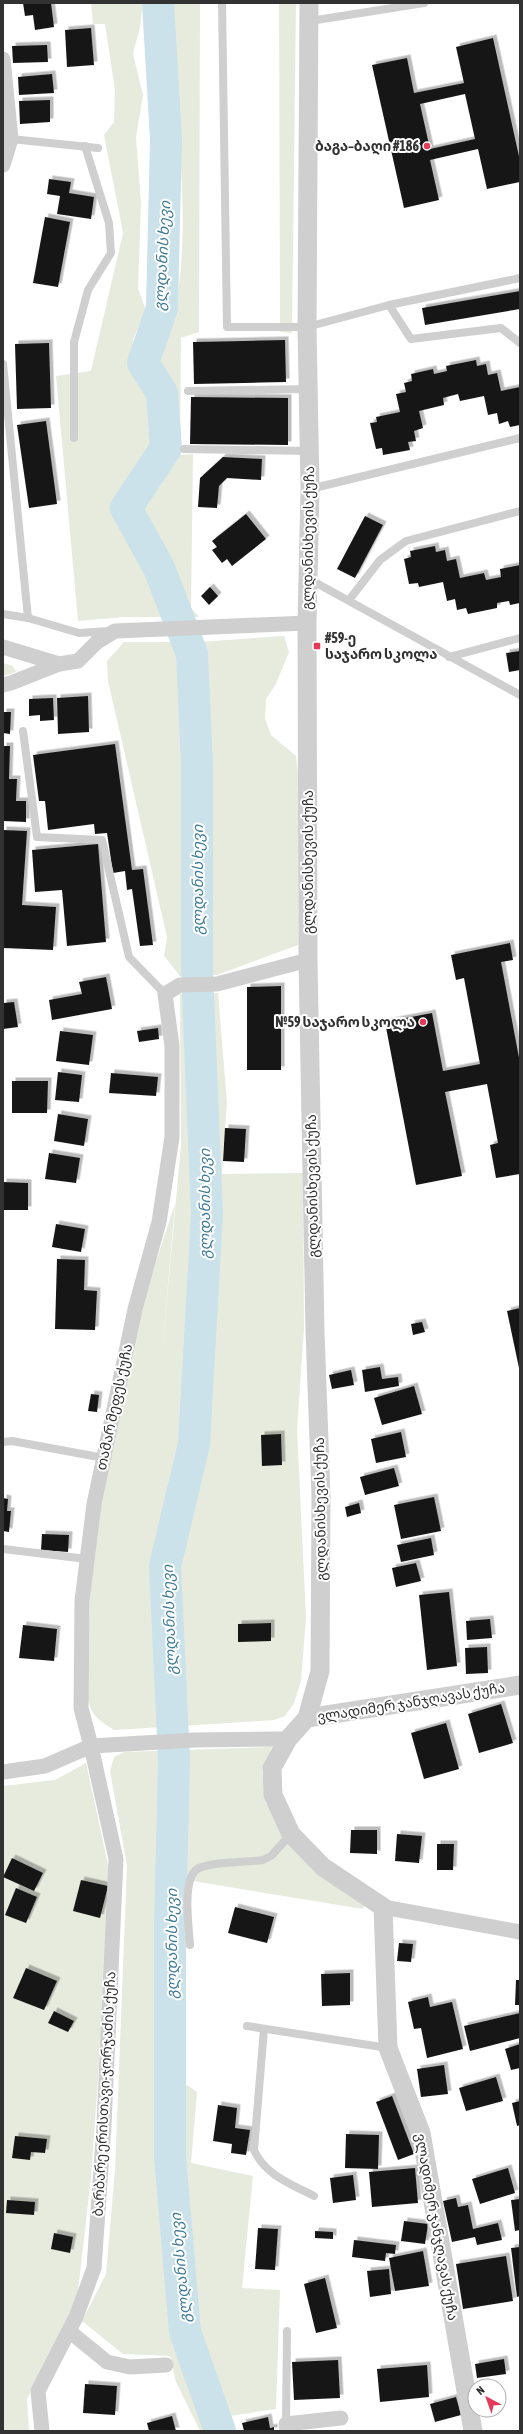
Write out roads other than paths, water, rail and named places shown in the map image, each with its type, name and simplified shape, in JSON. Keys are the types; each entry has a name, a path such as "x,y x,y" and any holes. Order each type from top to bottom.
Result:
{"street":[{"name":"გლდანისხევის ქუჩა","path":"307,1718 320,1671 321,1496 314,1331 308,960 307,623 310,489 307,327 310,12"},
{"path":"3,59 12,139 3,165"},
{"path":"3,685 11,684 59,664 78,661 97,642 120,631 307,623"},
{"path":"3,647 59,664"},
{"path":"165,994 180,985 218,984 308,960"},
{"name":"თამარ მეფეს ქუჩა","path":"91,1746 81,1708 82,1601 94,1504 135,1309 159,1222 172,1137 172,1046 165,994"},
{"name":"ვლადიმერ ჯანჯღავას ქუჩა","path":"520,1685 307,1718 288,1739 272,1768 274,1795 291,1834 323,1867 383,1907 520,1932"},
{"path":"3,1772 45,1766 91,1746 195,1740 288,1739"},
{"name":"ბარბარე ერისთავი-ჯორჯაძის ქუჩა","path":"42,2431 38,2391 69,2331 94,2268 104,2125 116,1859 91,1746"},
{"name":"ვლადიმერ ჯანჯღავას ქუჩა","path":"383,1907 388,2048 421,2133 473,2431"},
{"path":"69,2331 106,2362 130,2367 166,2366"},
{"path":"287,2428 341,2418"}],"lane":[{"path":"222,3 227,327 307,327 389,305 520,278"},
{"path":"310,12 424,3"},
{"path":"12,139 98,148"},
{"path":"74,438 74,342 77,327 88,290 111,253 109,223 85,146"},
{"path":"389,305 411,339 501,328 520,344"},
{"path":"3,364 28,618"},
{"path":"188,391 308,389"},
{"path":"310,489 520,438"},
{"path":"184,449 309,451"},
{"path":"348,600 380,560 406,541 520,511"},
{"path":"308,578 449,658 520,695"},
{"path":"3,614 28,618 79,633 120,631"},
{"path":"449,658 520,638"},
{"path":"23,730 37,837 102,840 129,957 165,994"},
{"path":"3,1442 12,1441 104,1458"},
{"path":"3,1549 87,1559"},
{"path":"190,1944 188,1887 192,1873 199,1868 263,1860 271,1856 291,1834"},
{"path":"247,2026 388,2048"},
{"path":"264,2029 254,2150 260,2163 269,2171 314,2196"},
{"path":"286,2331 287,2428"}],"waterway":[{"name":"გლდანის ხევი","path":"158,3 166,139 162,308 143,363 162,393 166,448 126,508 159,568 192,654 197,765 197,971 207,1214 194,1444 165,1566 174,1760 170,1927 170,2156 185,2332 220,2431"}],"place":[{"name":"ბაგა–ბაღი #186","path":"427,146"},
{"name":"#59-ე საჯარო სკოლა","path":"317,646"},
{"name":"№59 საჯარო სკოლა","path":"423,1022"}]}
